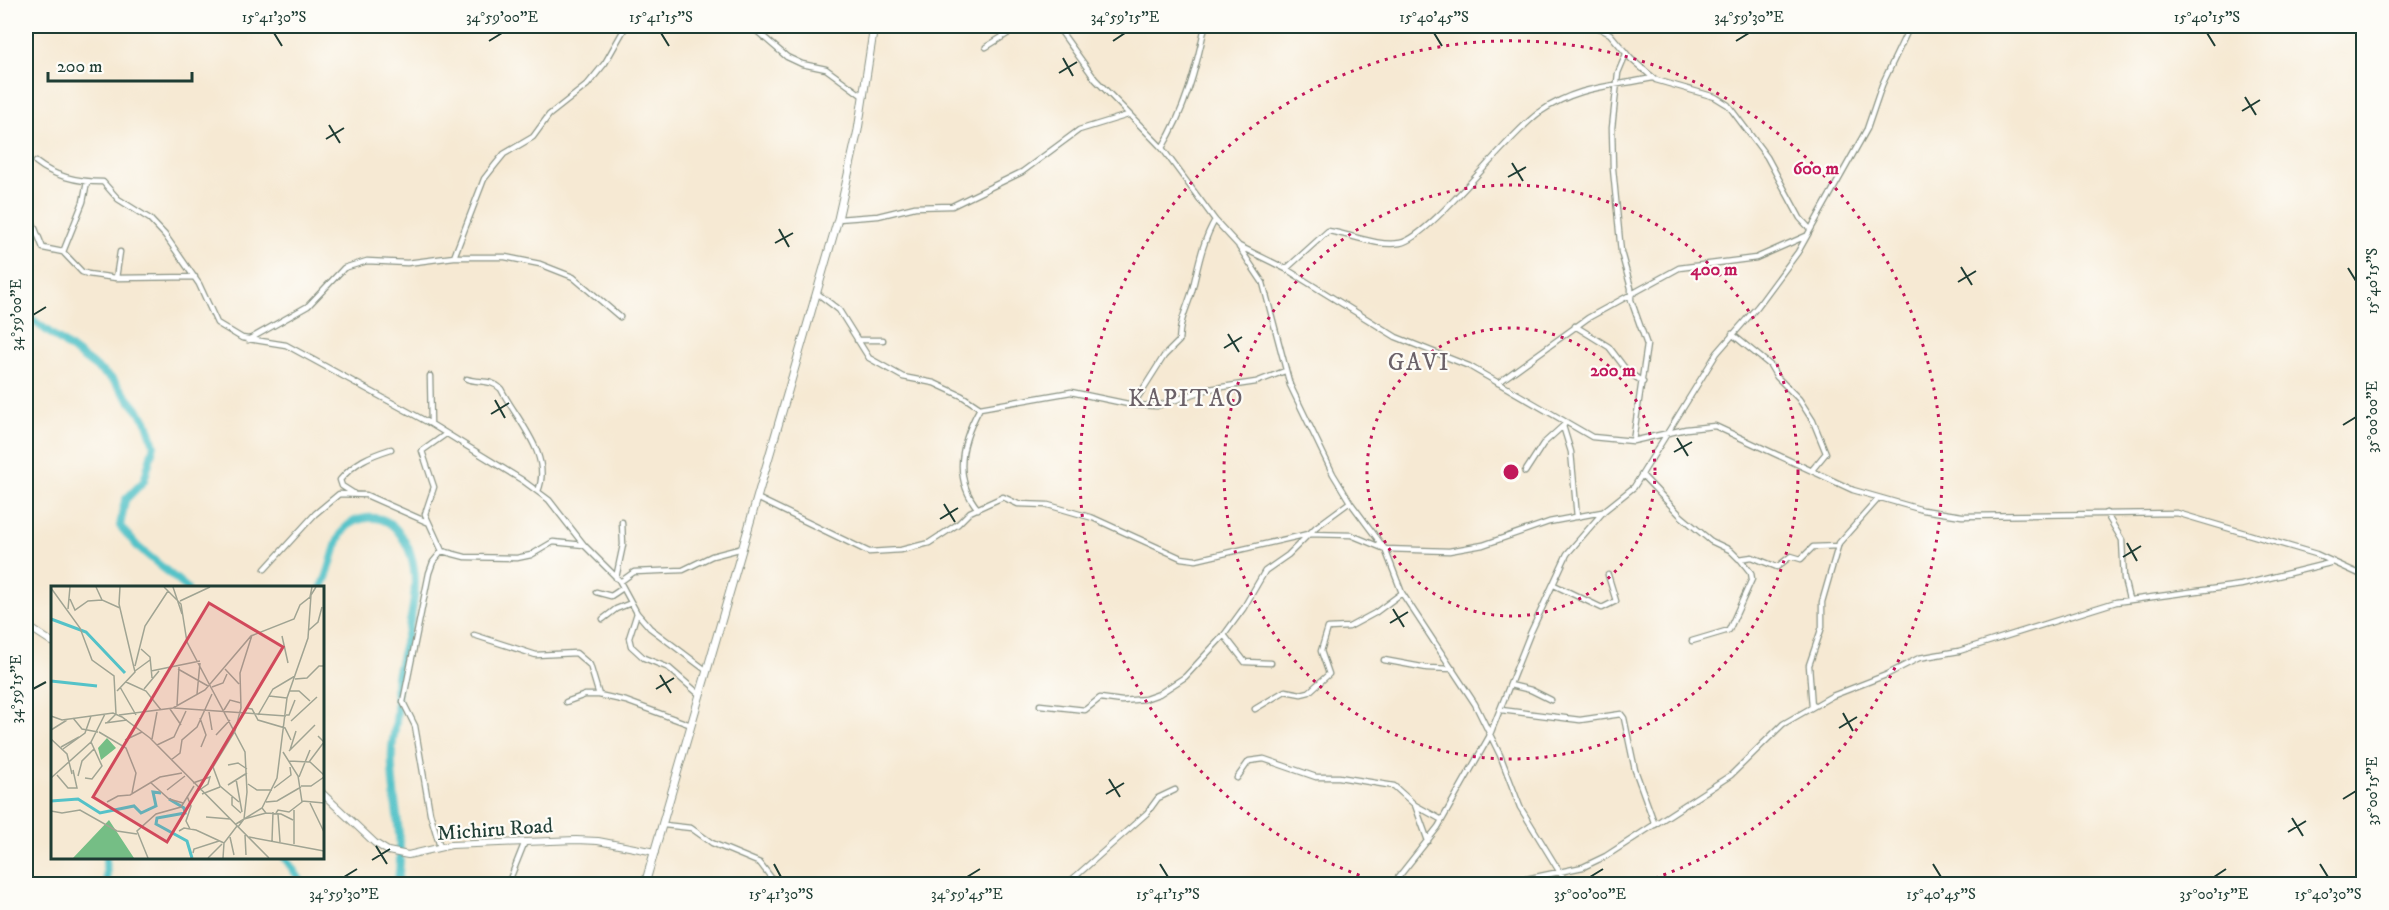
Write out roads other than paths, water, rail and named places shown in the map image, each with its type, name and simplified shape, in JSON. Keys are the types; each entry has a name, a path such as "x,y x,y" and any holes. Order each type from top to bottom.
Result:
{"main road":[{"path":"645,885 838,219 864,97 873,29"}],"street":[{"path":"454,257 484,179 504,154 533,137 549,115 587,85 605,63 626,26"},
{"path":"751,26 787,57 802,64 826,69 864,97"},
{"path":"854,26 873,29"},
{"path":"986,47 1020,26"},
{"path":"1057,26 1095,79 1161,148 1215,220 1239,246 1263,283 1285,371 1328,464 1350,502 1385,549 1402,593 1475,704 1504,765 1520,807 1568,885"},
{"path":"1161,148 1173,129 1188,92 1205,26"},
{"path":"1595,26 1610,34 1626,54 1653,78 1715,97 1728,105 1767,157 1800,218 1810,229"},
{"path":"1393,885 1442,820 1489,736 1530,634 1567,554 1604,511 1626,495 1642,475 1732,334 1772,287 1806,236 1868,129 1882,85 1910,26"},
{"path":"1626,54 1611,117 1612,169 1621,252 1647,345 1633,441"},
{"path":"1286,269 1328,231 1398,244 1410,239 1445,207 1534,116 1571,93 1653,78"},
{"path":"838,219 878,216 915,207 952,206 1022,172 1079,130 1128,115"},
{"path":"36,162 45,170 87,182 106,183 118,199 150,219 165,235 195,277 217,323 248,340 286,345 432,424 498,463 538,491 549,500 584,545 618,580 637,613 655,632 707,671"},
{"path":"63,252 83,201 87,182"},
{"path":"28,211 43,248 63,252 83,273 116,278 195,277"},
{"path":"1133,405 1164,356 1179,341 1181,318 1191,294 1204,243 1215,220"},
{"path":"1498,383 1575,326 1680,267 1756,258 1806,236"},
{"path":"1239,246 1286,269 1396,337 1453,358 1564,424 1592,437 1633,441 1706,426 1723,428 1812,470 1879,498 1962,516 2167,512 2185,515 2336,562 2364,576"},
{"path":"116,278 120,252"},
{"path":"248,340 308,306 344,268 367,261 407,263 454,257 505,257 540,264 573,277 620,317"},
{"path":"817,293 839,310 868,358 894,372 934,383 966,398 980,408 1071,392 1146,407 1169,404 1209,389 1256,382 1285,371"},
{"path":"1575,326 1609,347 1628,372 1643,382"},
{"path":"1732,334 1770,365 1777,377 1788,386 1810,416 1826,453 1812,470"},
{"path":"857,340 883,340"},
{"path":"430,376 432,424"},
{"path":"467,379 486,381 501,389 523,425 541,464 543,475 538,491"},
{"path":"969,512 971,500 961,462 970,427 980,408"},
{"path":"1525,472 1543,444 1564,424"},
{"path":"1564,424 1571,452 1577,517"},
{"path":"442,552 425,514 434,487 422,451 446,434"},
{"path":"352,493 342,486 340,480 347,472 360,460 391,449"},
{"path":"1642,475 1695,529 1740,559 1751,573 1752,579 1729,630 1692,641"},
{"path":"265,569 331,499 339,494 366,495 427,522"},
{"path":"757,498 869,552 901,550 929,543 958,524 969,512 1003,497 1018,504 1048,505 1093,518 1181,558 1196,560 1308,534 1351,535 1385,549 1463,550 1548,522 1604,511"},
{"path":"1812,707 1809,665 1822,627 1822,602 1838,546 1843,537 1879,498"},
{"path":"971,500 978,508"},
{"path":"1040,705 1085,710 1100,698 1133,701 1159,694 1185,677 1224,635 1243,609 1265,571 1288,555 1308,534 1350,502"},
{"path":"2106,513 2118,531 2123,547 2124,579 2129,599"},
{"path":"618,580 623,545 622,522"},
{"path":"442,552 465,557 517,558 531,555 553,542 584,545"},
{"path":"1740,559 1752,557 1776,567 1791,556 1801,559 1813,547 1838,546"},
{"path":"618,580 634,572 688,568 712,556 743,548"},
{"path":"440,847 430,813 416,726 403,702 429,573 433,562 442,552"},
{"path":"1502,885 1583,867 1606,856 1731,775 1778,728 1812,707 1919,658 1959,651 2129,599 2241,585 2336,562"},
{"path":"1554,585 1602,608 1616,601 1608,575"},
{"path":"596,592 611,596 623,588"},
{"path":"1255,709 1285,691 1301,694 1317,686 1329,674 1322,651 1328,628 1349,627 1375,613 1402,593"},
{"path":"603,619 616,609 632,603"},
{"path":"637,613 628,638 631,646 644,658 669,668 700,695"},
{"path":"26,626 51,641"},
{"path":"474,635 536,655 576,653 590,665 599,695"},
{"path":"1224,635 1245,662 1271,663"},
{"path":"1384,660 1427,668 1453,669"},
{"path":"1510,685 1531,690 1551,700"},
{"path":"566,702 585,695 599,695 626,701 646,711 691,725"},
{"path":"1501,710 1580,720 1621,714 1624,718 1635,770 1655,825"},
{"path":"1237,778 1249,761 1264,759 1316,777 1339,777 1394,786 1415,805 1442,820"},
{"path":"1067,885 1147,813 1154,801 1175,790"},
{"name":"Michiru Road","path":"324,796 366,836 388,851 408,855 440,847 589,839 655,852"},
{"path":"1415,805 1428,841"},
{"path":"664,825 691,828 712,843 760,863 776,885"},
{"path":"508,885 524,844"}],"waterway":[{"path":"26,315 113,380 146,420 154,445 144,481 125,500 120,526 138,547 185,586"},
{"path":"322,586 342,533 355,521 366,518 383,520 396,529 407,545 413,563 415,582 414,601 397,677 397,713 392,749 400,851 397,884"},
{"path":"106,859 107,884"},
{"path":"286,859 303,884"}],"district":[{"name":"GAVI","path":"1419,362"},
{"name":"KAPITAO","path":"1186,398"}]}
